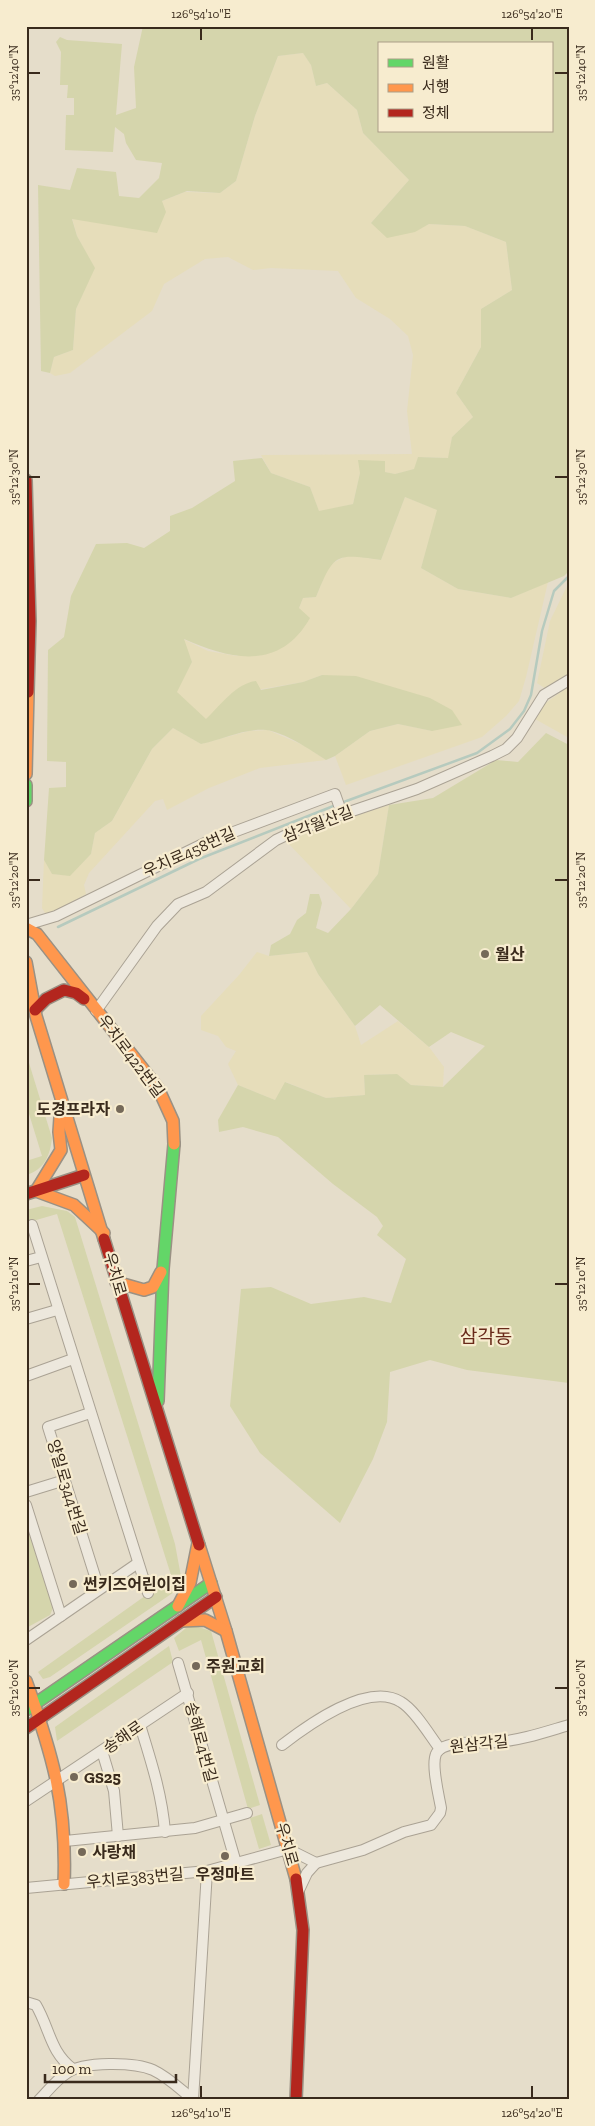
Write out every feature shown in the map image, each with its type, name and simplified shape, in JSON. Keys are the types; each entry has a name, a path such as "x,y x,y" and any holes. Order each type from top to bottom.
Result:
{"main road":[{"path":"26,480 30,621 26,774"},
{"path":"26,785 26,800"},
{"name":"우치로422번길","path":"26,927 37,934 93,1008 158,1088 173,1121 174,1156 163,1269 158,1412"},
{"name":"우치로","path":"26,962 35,1010 61,1103 104,1234 116,1282 216,1597 299,1890 303,1938 296,2100"},
{"path":"35,1010 46,999 64,990 76,993 93,1008"},
{"path":"31,1193 61,1150 59,1132 61,1103"},
{"path":"31,1193 84,1175"},
{"path":"31,1193 63,1200 75,1206 89,1222 104,1234"},
{"path":"116,1282 144,1290 153,1287 163,1269"},
{"path":"178,1606 185,1596 195,1570 198,1543"},
{"path":"30,1707 211,1583"},
{"path":"26,1728 216,1597"},
{"path":"181,1621 198,1618 213,1622 226,1631"},
{"path":"26,1681 30,1707 39,1718 57,1780 62,1805 65,1841 64,1884"}],"street":[{"name":"삼각월산길","path":"93,1008 157,926 178,904 206,892 225,880 276,840 299,829 443,779 506,749 517,738 544,694 569,680"},
{"name":"우치로458번길","path":"26,927 56,916 207,842 334,794 342,814"},
{"path":"32,1225 57,1310 148,1593"},
{"path":"26,1262 41,1257"},
{"path":"26,1319 57,1310"},
{"path":"26,1376 73,1360"},
{"name":"양일로344번길","path":"90,1413 48,1427 99,1589"},
{"path":"26,1492 65,1480"},
{"path":"26,1505 61,1616"},
{"path":"26,1640 138,1563"},
{"name":"송해로4번길","path":"178,1663 236,1863"},
{"name":"송해로","path":"26,1801 188,1693"},
{"path":"282,1746 306,1728 344,1707 371,1696 388,1696 410,1709 440,1749"},
{"path":"140,1725 157,1780 163,1807 165,1832"},
{"name":"원삼각길","path":"316,1863 363,1850 404,1832 431,1824 440,1813 441,1808 435,1764 436,1754 440,1749 454,1744 518,1740 569,1725"},
{"path":"102,1751 114,1791 118,1836"},
{"path":"65,1841 165,1832 247,1813"},
{"path":"288,1849 316,1863 307,1873 299,1890"},
{"name":"우치로383번길","path":"26,1888 207,1871 288,1849"},
{"name":"우치로383번길","path":"193,2100 207,1871"},
{"path":"26,2002 36,2006 52,2047 60,2059 73,2069"},
{"path":"39,2100 73,2069 98,2065 141,2067 163,2076 193,2100"}],"shaded area":[{"path":"303,53 311,65 316,86 327,83 357,110 363,133 409,180 371,223 413,232 429,224 465,226 506,242 512,290 481,309 481,347 456,393 473,417 452,437 449,458 418,457 415,469 395,474 384,472 385,461 360,473 353,504 319,512 310,487 271,473 261,455 412,454 407,411 413,355 408,336 390,319 356,298 338,271 271,268 253,270 228,257 205,259 164,284 152,311 70,373 55,376 50,373 54,357 73,350 76,309 94,268 77,236 72,218 105,224 185,192 220,193 236,181 255,116 278,56"},
{"path":"405,497 438,510 421,568 458,589 511,598 548,582 519,701 506,716 482,737 346,785 335,756 370,731 398,724 432,731 322,675 303,682 231,694 206,720 176,692 192,662 183,639 208,651 237,656 299,608 303,598 316,597 329,565 348,555 381,560"},
{"path":"569,582 569,676 546,689 537,683 550,621"},
{"path":"569,686 569,738 535,719 543,705"},
{"path":"173,728 201,744 249,731 268,730 305,746 326,760 260,768 209,788 167,810 163,799 155,801 89,873 84,885 86,894 52,913 45,913 42,908 44,860 52,874 70,875 91,854 95,833 112,821 152,749"},
{"path":"389,805 378,874 351,909 287,842 323,826"},
{"path":"257,952 269,956 307,952 318,974 355,1026 361,1045 398,1021 429,1047 444,1067 443,1087 411,1085 396,1074 364,1075 365,1095 326,1098 286,1082 275,1100 238,1085 228,1064 236,1051 226,1047 218,1036 201,1030 201,1016 239,975"}],"green space":[{"path":"143,26 569,26 569,571 564,576 511,598 458,589 421,568 437,510 405,497 381,560 345,557 332,565 316,597 303,598 299,608 310,618 298,635 284,647 269,653 237,656 219,652 184,639 192,662 177,692 206,719 235,690 249,683 256,681 261,690 303,682 322,675 356,676 430,698 452,710 462,725 432,731 398,724 370,731 335,756 326,760 297,742 273,731 242,732 201,744 173,728 152,749 112,821 95,833 91,854 70,876 52,874 44,860 49,788 66,787 66,762 47,761 48,650 64,637 71,596 96,544 127,543 144,548 170,531 170,516 192,508 235,481 233,461 262,458 271,473 310,487 319,511 353,504 360,473 358,460 385,461 385,472 395,474 414,469 418,457 448,458 452,437 473,417 456,393 481,347 481,309 512,290 506,242 465,226 429,224 415,232 387,238 371,223 409,180 363,133 357,110 327,83 316,86 311,65 303,53 278,56 255,116 236,181 220,193 187,191 162,201 166,212 157,233 72,219 77,236 95,268 76,309 73,350 54,357 50,373 41,371 38,185 70,190 77,168 116,172 119,196 139,198 159,178 162,163 136,160 126,143 124,134 115,127 113,152 65,150 66,115 74,115 74,98 67,98 68,85 60,85 61,52 56,42 60,37 67,40 122,44 116,115 136,108 134,67"},
{"path":"546,733 569,745 569,1383 467,1370 430,1360 390,1372 387,1422 373,1459 340,1523 260,1453 230,1406 241,1289 271,1287 311,1304 364,1297 391,1303 406,1259 377,1235 383,1226 377,1217 333,1184 278,1137 243,1127 219,1132 218,1120 238,1085 275,1100 285,1082 326,1098 365,1095 364,1075 397,1074 411,1085 443,1087 485,1046 451,1032 429,1047 380,1005 355,1026 318,974 307,952 269,956 271,945 290,934 297,920 306,913 310,894 319,894 322,903 316,928 328,933 351,909 378,874 389,805 433,798 496,760 518,762"},
{"path":"26,1053 52,1138 50,1151 42,1166 26,1175 26,1161 42,1156 26,1104"},
{"path":"42,1206 67,1211 75,1217 175,1544 182,1582 177,1590 50,1677 43,1679 38,1672 152,1591 171,1575 57,1214 26,1223 26,1210"},
{"path":"26,1518 53,1608 50,1615 28,1627 26,1627"},
{"path":"195,1626 211,1631 260,1805 248,1809 201,1640 179,1651 174,1638 186,1628"},
{"path":"169,1646 173,1662 57,1741 55,1727"},
{"path":"262,1814 271,1845 259,1849 250,1818"}],"waterway":[{"path":"341,803 477,753 510,729 524,711 531,695 542,631 554,591 569,576"},
{"path":"58,927 199,859 336,805"}],"traffic: fast":[{"path":"26,785 26,801"},
{"path":"158,1401 163,1269 174,1144"},
{"path":"26,1710 211,1583"}],"traffic: slow":[{"path":"26,774 28,692"},
{"path":"26,928 37,934 158,1088 173,1121 174,1144"},
{"path":"26,962 36,1016 104,1239"},
{"path":"61,1103 59,1132 61,1150 36,1191 74,1205 104,1233"},
{"path":"116,1282 144,1290 153,1287 161,1272"},
{"path":"178,1606 190,1583 198,1543"},
{"path":"199,1545 226,1631 296,1879"},
{"path":"181,1621 205,1620 226,1631"},
{"path":"26,1681 44,1733 56,1780 63,1829 64,1884"}],"traffic: jam":[{"path":"26,480 30,621 28,692"},
{"path":"35,1010 46,999 64,990 76,993 84,999"},
{"path":"26,1194 84,1175"},
{"path":"104,1239 199,1545"},
{"path":"26,1728 216,1597"},
{"path":"296,1879 303,1930 296,2100"}],"place":[{"name":"월산","path":"485,954"},
{"name":"도경프라자","path":"120,1109"},
{"name":"썬키즈어린이집","path":"73,1584"},
{"name":"주원교회","path":"196,1666"},
{"name":"GS25","path":"74,1777"},
{"name":"사랑채","path":"82,1852"},
{"name":"우정마트","path":"225,1856"}],"district":[{"name":"삼각동","path":"486,1336"}]}
